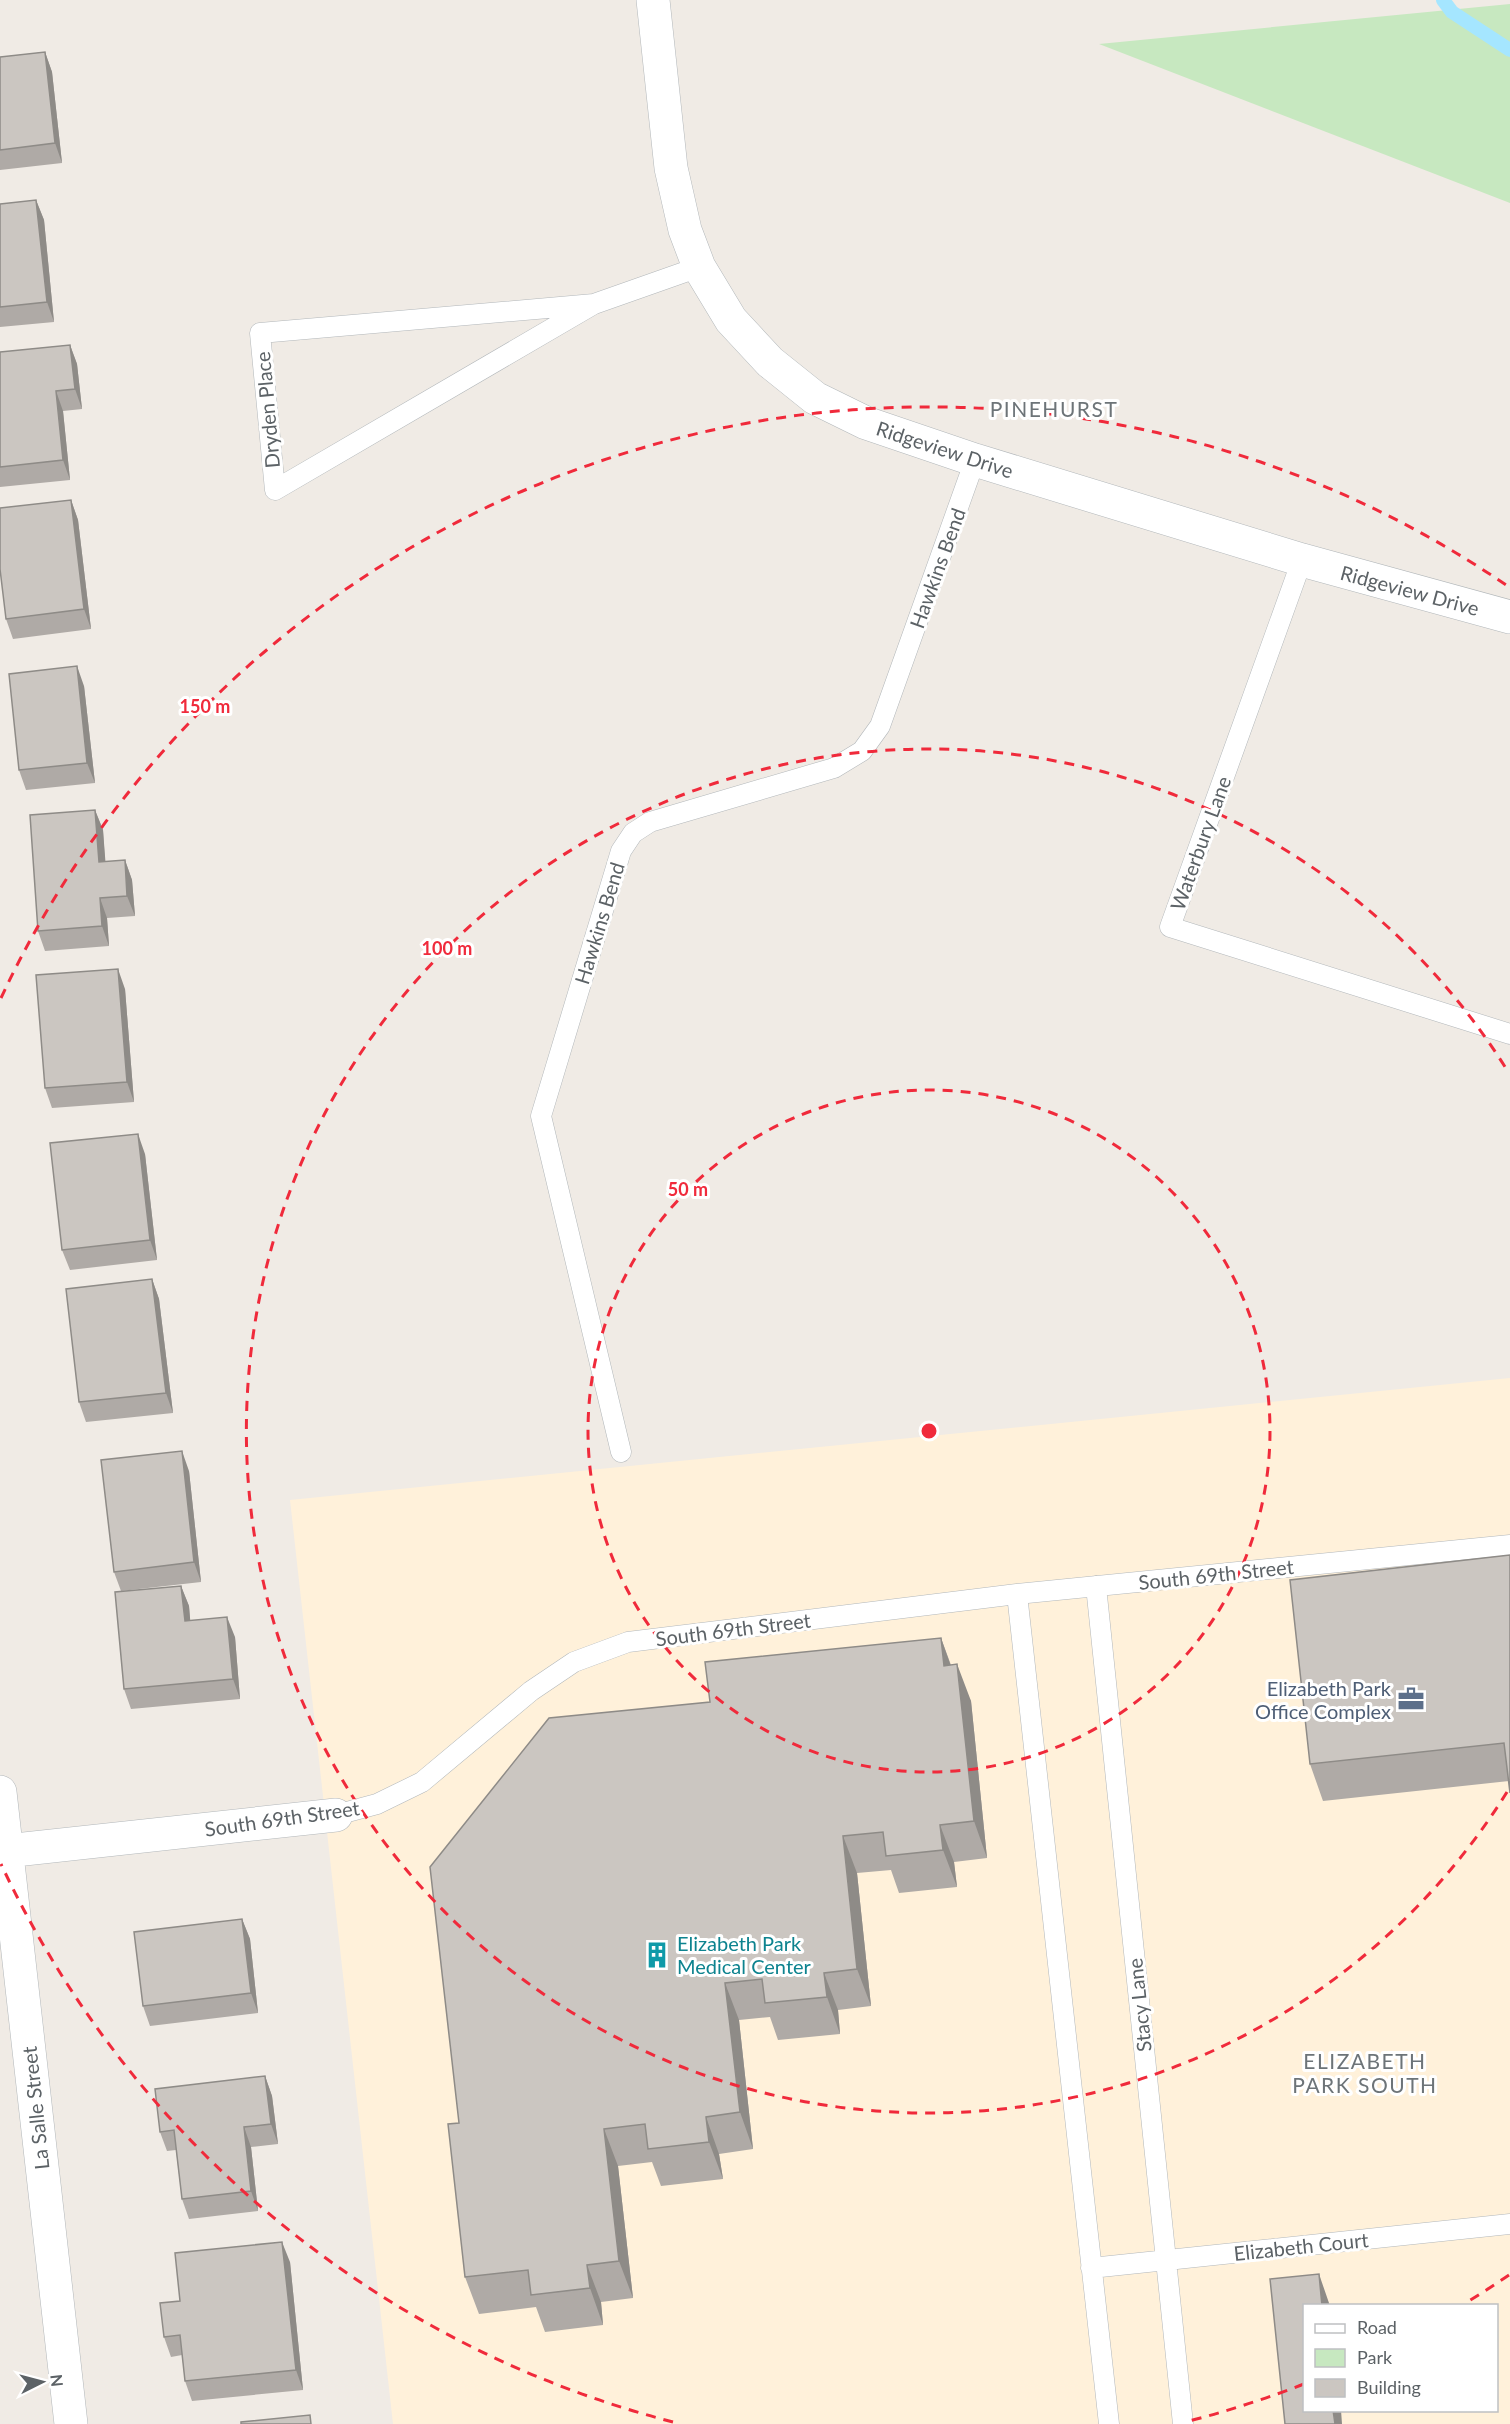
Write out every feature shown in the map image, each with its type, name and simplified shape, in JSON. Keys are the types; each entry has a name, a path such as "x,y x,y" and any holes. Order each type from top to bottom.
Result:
{"street":[{"name":"Ridgeview Drive","path":"653,0 672,168 685,230 699,267 731,320 770,362 815,398 866,423 975,460 1302,560 1510,617"},
{"name":"La Salle Street","path":"0,1792 71,2424"},
{"name":"South 69th Street","path":"6,1851 336,1815"}],"lane":[{"name":"Dryden Place","path":"594,304 260,333 275,490 594,304 699,267"},
{"name":"Hawkins Bend","path":"621,1452 541,1116 621,851 633,833 650,822 834,768 862,751 880,726 975,460"},
{"name":"Waterbury Lane","path":"1302,560 1170,927 1510,1034"},
{"name":"South 69th Street","path":"336,1815 377,1804 422,1782 531,1691 574,1662 628,1642 1017,1594 1510,1545"},
{"name":"Stacy Lane","path":"1096,1586 1183,2424"},
{"path":"1017,1594 1109,2424"},
{"name":"Elizabeth Court","path":"1091,2268 1510,2224"}],"shaded area":[{"path":"1510,1378 1510,2424 393,2424 290,1500"}],"green space":[{"path":"1510,4 1510,203 1099,44"}],"building":[{"path":"45,52 55,143 0,150 0,57"},
{"path":"36,200 47,302 0,307 0,204"},
{"path":"70,345 75,389 56,391 63,460 0,467 0,352"},
{"path":"71,500 84,609 6,619 0,569 0,508"},
{"path":"77,666 87,763 19,770 9,674"},
{"path":"95,810 99,862 125,860 127,896 100,898 102,926 38,931 30,815"},
{"path":"118,969 127,1082 45,1088 36,975"},
{"path":"138,1134 150,1240 62,1250 50,1143"},
{"path":"152,1279 166,1393 79,1402 66,1289"},
{"path":"182,1451 194,1562 114,1572 101,1460"},
{"name":"Elizabeth Park Office Complex","path":"1510,1555 1510,1793 1504,1743 1310,1764 1290,1580"},
{"path":"181,1586 185,1621 227,1617 233,1679 124,1689 115,1592"},
{"name":"Elizabeth Park Medical Center","path":"941,1638 944,1666 957,1664 974,1821 940,1825 943,1850 886,1856 883,1832 843,1836 857,1969 824,1973 827,1997 765,2003 762,1979 725,1983 740,2112 706,2117 709,2142 648,2149 645,2124 604,2129 619,2261 587,2265 590,2288 531,2295 528,2270 465,2277 448,2124 459,2123 430,1867 549,1718 710,1702 705,1662"},
{"path":"242,1919 251,1993 143,2006 134,1932"},
{"path":"265,2076 271,2124 244,2127 251,2191 182,2199 174,2130 160,2132 155,2089"},
{"path":"282,2242 296,2370 185,2381 180,2335 164,2337 160,2303 180,2301 175,2253"},
{"path":"1319,2274 1322,2304 1303,2304 1303,2412 1333,2412 1335,2424 1285,2424 1270,2279"},
{"path":"310,2415 311,2424 241,2424 241,2422"}],"waterway":[{"path":"1443,0 1452,12 1510,50"}],"place":[{"name":"Elizabeth Park Office Complex","path":"1411,1699"},
{"name":"Elizabeth Park Medical Center","path":"657,1955"}],"district":[{"name":"PINEHURST","path":"1054,408"},
{"name":"ELIZABETH PARK SOUTH","path":"1365,2072"}]}
